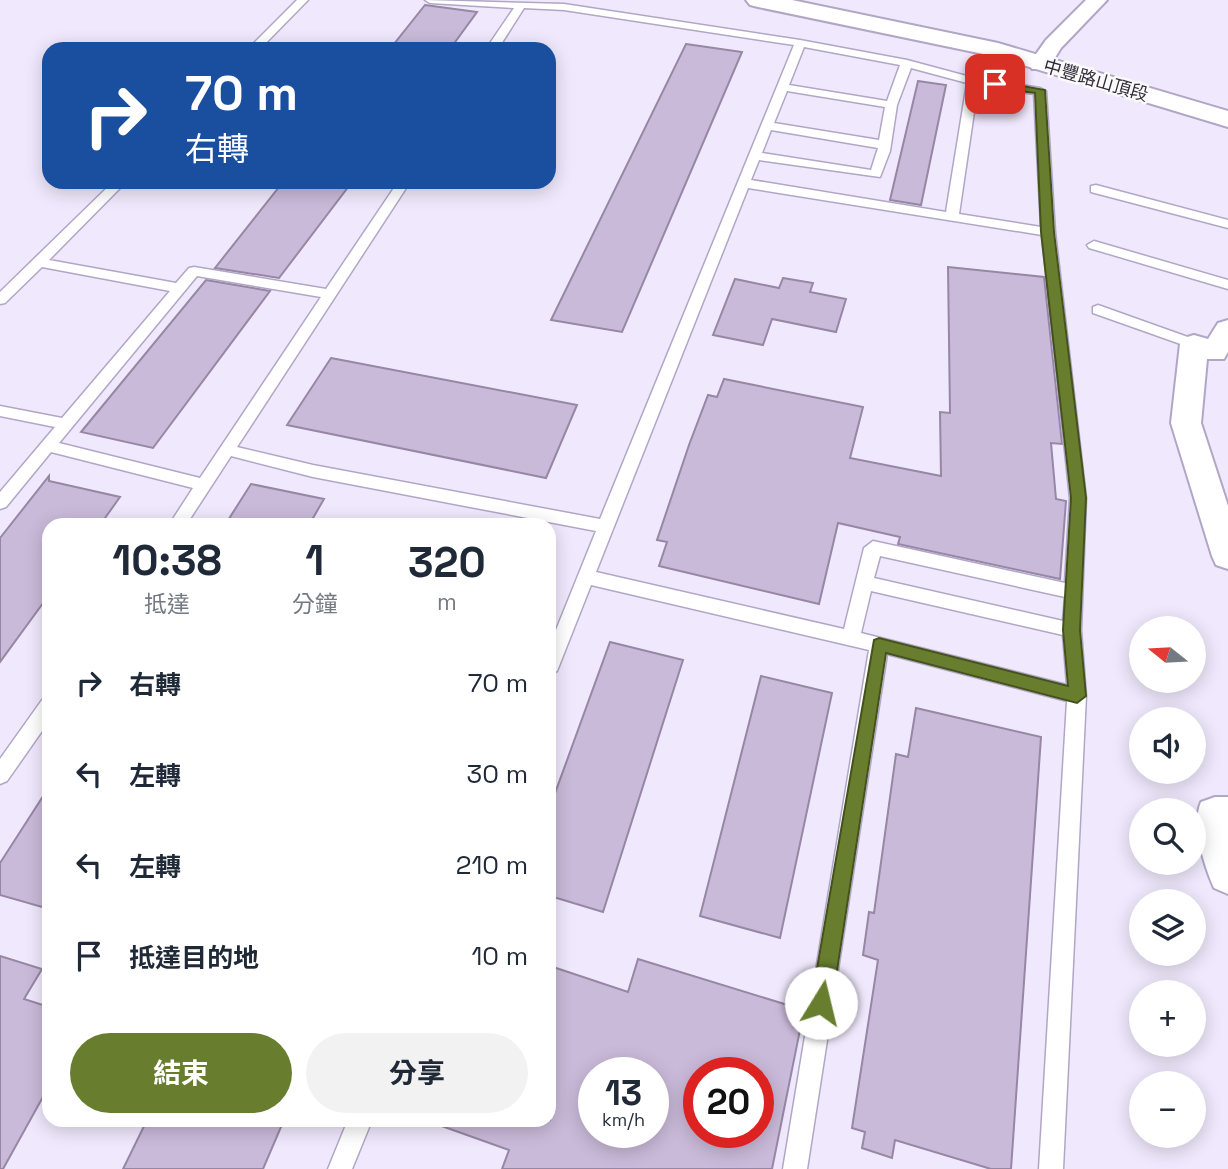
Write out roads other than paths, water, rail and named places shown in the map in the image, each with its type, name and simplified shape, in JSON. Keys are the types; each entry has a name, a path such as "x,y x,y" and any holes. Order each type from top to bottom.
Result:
{"main road":[{"name":"中豐路山頂段","path":"758,0 959,41 1161,74"},
{"name":"中豐路山頂段","path":"867,0 1047,54 1228,118"}],"street":[{"path":"1047,54 1097,0"},
{"path":"1228,329 1214,352 1194,344 1186,423 1228,556"},
{"path":"1222,815 1228,875"}],"lane":[{"path":"261,42 303,0"},
{"path":"430,0 564,8 800,43 907,63 973,81 1040,90 1048,232 1078,498 1072,630 1077,696 1051,1169"},
{"path":"497,42 521,5"},
{"path":"556,652 800,43"},
{"path":"755,156 876,174 885,145 891,105 907,63"},
{"path":"952,217 973,81"},
{"path":"783,87 891,105"},
{"path":"766,126 885,145"},
{"path":"744,183 1048,232"},
{"path":"0,300 113,189"},
{"path":"182,518 399,189"},
{"path":"1096,189 1228,224"},
{"path":"1094,245 1228,285"},
{"path":"38,262 180,288"},
{"path":"0,503 194,271 331,294"},
{"path":"1098,310 1194,344"},
{"path":"0,411 66,424"},
{"path":"48,446 205,485"},
{"path":"228,450 313,471 607,527"},
{"path":"851,638 873,548 1073,592"},
{"path":"587,577 851,638 1077,696"},
{"path":"864,583 1072,630"},
{"path":"795,1169 879,645"},
{"path":"0,775 42,716"},
{"path":"340,1169 357,1127"}]}
